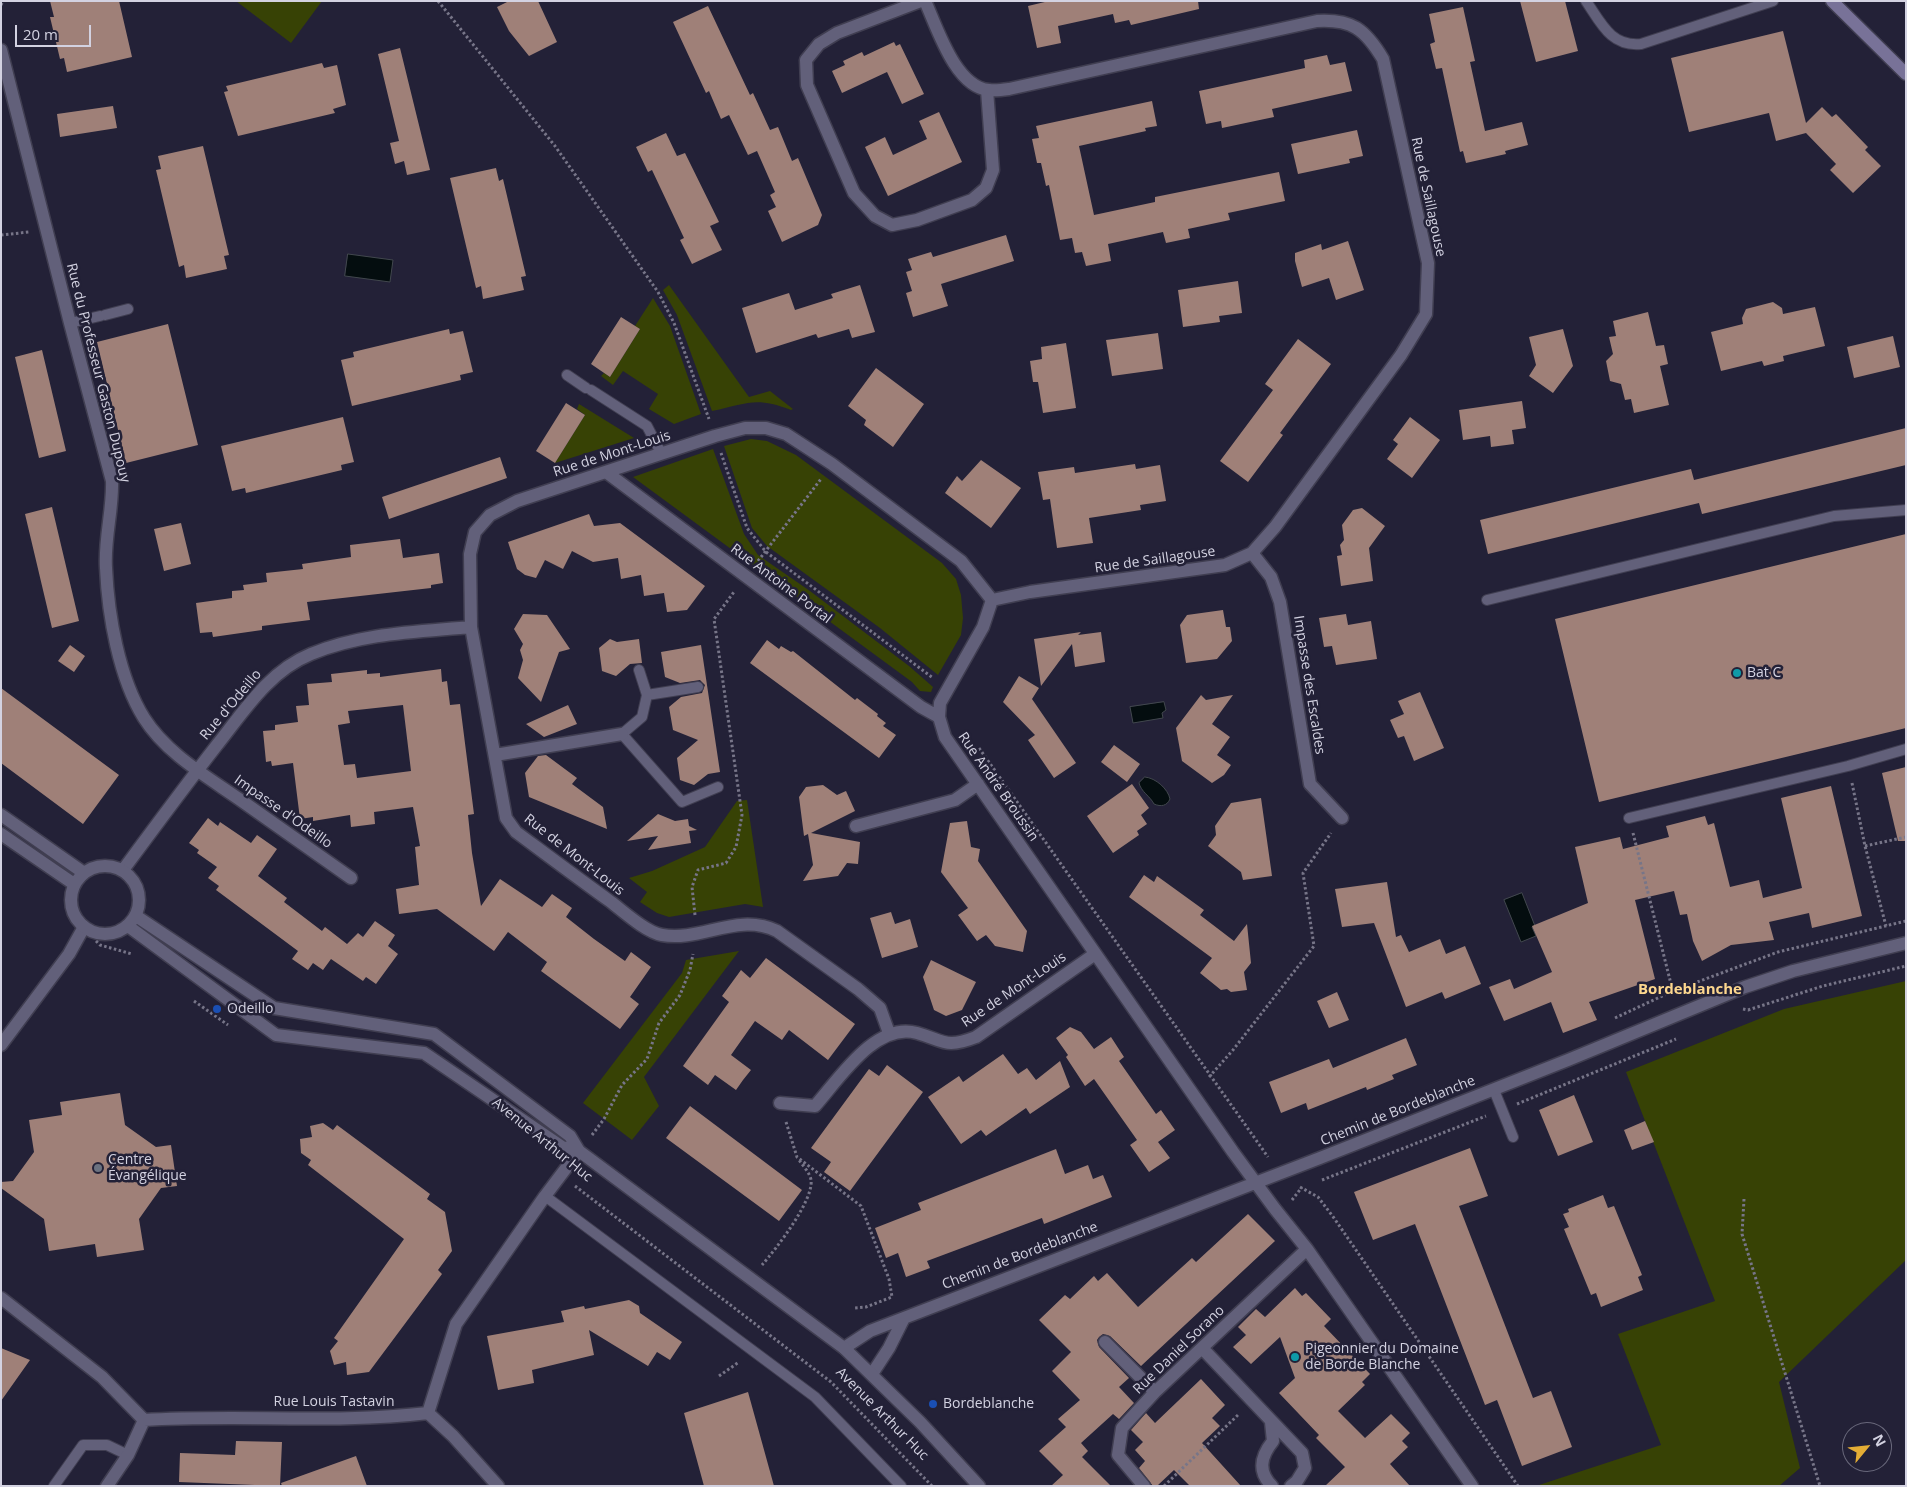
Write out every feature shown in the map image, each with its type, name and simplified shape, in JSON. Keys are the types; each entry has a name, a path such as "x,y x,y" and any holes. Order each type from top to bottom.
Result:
{"main road":[{"path":"1832,1 1906,74"}],"street":[{"path":"920,1 837,32 820,44 806,60 806,85 854,193 875,216 892,225 917,220 972,200 986,188 993,170 987,90 971,82 955,67 925,1"},
{"name":"Rue de Saillagouse","path":"987,90 1008,89 1317,22 1336,20 1354,26 1373,43 1383,59 1428,263 1426,314 1401,355 1274,527 1252,553 1225,565 1030,592 992,600"},
{"name":"Rue du Professeur Gaston Dupouy","path":"1,50 112,481 113,500 106,566 110,607 120,655 134,698 145,719 167,745 198,770"},
{"path":"715,436 745,428 766,428 786,434 832,464 961,561 992,600 983,627 940,703 939,717"},
{"name":"Rue de Mont-Louis","path":"715,436 517,501 490,515 475,532 470,554 471,627 506,818 516,832 635,920 659,934 676,936 741,924 763,924 777,931 858,989 880,1008 889,1033 915,1032 942,1043 958,1043 976,1036 1095,954"},
{"name":"Rue Antoine Portal","path":"606,472 921,707 939,717"},
{"name":"Impasse des Escaldes","path":"1252,553 1271,578 1280,602 1310,784 1342,818"},
{"name":"Rue d'Odeillo","path":"123,870 198,770 260,691 276,674 310,654 372,636 471,627"},
{"name":"Rue André Broussin","path":"939,717 945,737 1255,1183"},
{"path":"495,755 622,734"},
{"name":"Impasse d'Odeillo","path":"198,770 351,878"},
{"path":"856,826 955,800 978,784"},
{"path":"1,815 84,872"},
{"path":"1,834 74,884"},
{"path":"96,866 110,866 123,870 135,882 139,891 139,908 132,921 120,931 102,934 84,927 73,912 71,903 74,884 84,872 96,866"},
{"name":"Avenue Arthur Huc","path":"132,921 276,1035 424,1053 562,1146 579,1151 844,1348 872,1374 979,1486"},
{"name":"Avenue Arthur Huc","path":"132,921 274,1008 434,1034 570,1136 579,1151"},
{"path":"1,1046 69,954 84,927"},
{"name":"Chemin de Bordeblanche","path":"844,1348 870,1331 1494,1090 1745,987 1793,971 1906,943"},
{"path":"780,1103 815,1106 872,1042 889,1033"},
{"path":"498,1486 453,1436 428,1413 456,1324 545,1196 562,1176 579,1151"},
{"path":"1255,1183 1307,1249 1472,1486"},
{"name":"Rue Daniel Sorano","path":"1144,1486 1118,1455 1122,1428 1155,1392 1307,1249"},
{"path":"1,1298 102,1377 144,1420 128,1455 107,1486"},
{"path":"872,1374 889,1348 904,1318"},
{"path":"1105,1342 1155,1392"},
{"path":"1202,1348 1251,1402 1302,1453 1305,1468 1297,1481 1291,1486"},
{"name":"Rue Louis Tastavin","path":"144,1420 192,1417 383,1419 428,1413"},
{"path":"1272,1422 1273,1441 1263,1454 1261,1466 1265,1480 1272,1486"}],"lane":[{"path":"1586,1 1607,33 1618,41 1630,45 1641,44 1773,1"},
{"path":"70,323 128,309"},
{"path":"567,375 647,426 661,453"},
{"path":"1487,600 1834,516 1906,510"},
{"path":"639,670 647,695 642,717 622,734 682,802 718,787"},
{"path":"647,695 698,687"},
{"path":"1629,818 1848,766 1906,749"},
{"path":"1494,1090 1513,1137"},
{"path":"545,1196 815,1397 901,1486"},
{"path":"54,1486 83,1445 107,1446 128,1455"}],"path":[{"path":"1,5 3,1"},
{"path":"438,1 555,146 658,292 674,323 747,528 766,552 934,679"},
{"path":"1,234 47,230"},
{"path":"579,1151 604,1119 622,1085 647,1059 659,1023 680,995 690,970 697,932 692,887 698,870 726,863 736,847 742,815 714,619 832,464"},
{"path":"973,740 1209,1077 1265,1155 1273,1162"},
{"path":"1848,766 1865,846 1892,947"},
{"path":"1189,1089 1209,1077 1233,1050 1314,946 1303,873 1342,818"},
{"path":"1629,818 1678,1013"},
{"path":"1865,846 1906,837"},
{"path":"84,927 100,945 134,955"},
{"path":"1735,1007 1748,1010 1815,988 1906,966"},
{"path":"192,1000 220,1021 235,1029"},
{"path":"1317,1182 1502,1110 1685,1034"},
{"path":"750,1277 779,1246 810,1192 811,1179 797,1157 780,1103"},
{"path":"797,1157 861,1206 886,1270 892,1297 866,1307 854,1308"},
{"name":"Avenue Arthur Huc","path":"562,1176 831,1382 932,1486"},
{"path":"1289,1204 1302,1187 1301,1180"},
{"path":"1297,1187 1310,1184"},
{"path":"1302,1187 1318,1197 1334,1218 1518,1486"},
{"path":"1744,1199 1742,1234 1820,1486"},
{"path":"1164,1486 1251,1402"}],"green space":[{"path":"236,1 322,1 291,43"},
{"path":"669,285 749,397 770,391 793,409 759,402 712,411 677,315 663,290"},
{"path":"653,298 670,326 701,414 674,424 649,409 658,394 623,371 613,385 601,376 604,373 610,377 640,329 635,326"},
{"path":"579,404 634,438 555,463 585,415 577,409"},
{"path":"751,439 767,441 796,455 942,563 956,579 961,595 963,618 961,635 938,675 880,628 767,546 752,528 724,446"},
{"path":"713,449 744,534 758,555 810,591 909,666 933,687 931,692 920,691 912,682 633,477"},
{"path":"747,800 763,907 745,904 669,917 657,913 640,902 647,892 629,878 652,871 705,847 737,801"},
{"path":"739,951 644,1077 659,1106 632,1140 583,1103 682,973 686,960"},
{"path":"1906,981 1906,1260 1779,1382 1800,1468 1779,1486 1536,1486 1661,1445 1618,1334 1715,1301 1626,1072 1784,1009"}],"shaded area":[{"path":"348,254 393,260 390,282 345,276"},
{"path":"1164,702 1166,710 1162,713 1163,718 1133,723 1130,707"},
{"path":"1145,777 1153,779 1164,788 1170,799 1167,803 1161,806 1154,804 1139,783"},
{"path":"1522,893 1535,926 1532,927 1536,936 1521,942 1504,900"}],"building":[{"path":"50,1 119,1 132,57 67,72 64,58 60,59 50,17 54,17"},
{"path":"509,1 538,1 557,42 529,56 509,31 497,7"},
{"path":"1049,1 1198,1 1199,9 1131,25 1129,20 1115,23 1113,14 1058,26 1061,43 1037,48 1028,6"},
{"path":"1520,1 1565,1 1578,51 1536,62"},
{"path":"708,6 750,95 753,93 770,130 778,127 792,161 798,158 822,215 818,225 782,242 768,211 776,207 770,195 775,192 757,151 748,155 729,115 721,119 709,91 706,93 673,22"},
{"path":"1463,7 1475,61 1470,62 1485,131 1522,122 1528,145 1505,151 1506,154 1466,163 1463,151 1460,152 1442,68 1436,69 1430,44 1435,42 1429,14"},
{"path":"1783,31 1806,123 1822,107 1832,117 1836,114 1868,147 1865,150 1881,166 1853,193 1830,170 1836,164 1806,133 1776,141 1769,113 1689,132 1671,58"},
{"path":"894,42 896,46 900,44 924,94 902,104 887,72 842,93 832,71 845,65 843,61 862,52 864,56"},
{"path":"400,48 430,170 407,175 404,161 395,164 390,143 399,141 378,54"},
{"path":"1327,55 1330,65 1345,62 1352,91 1272,109 1274,117 1222,128 1221,121 1206,124 1199,91 1305,68 1304,60"},
{"path":"322,63 324,68 337,65 346,105 333,109 335,113 238,136 224,92 228,91 226,86"},
{"path":"1152,101 1157,126 1145,128 1146,131 1079,146 1094,215 1155,202 1155,197 1279,172 1285,201 1228,213 1230,220 1188,229 1190,238 1166,243 1163,232 1108,244 1111,261 1086,266 1082,252 1075,253 1072,238 1060,240 1049,185 1046,186 1041,163 1037,163 1032,139 1039,138 1036,126"},
{"path":"113,106 117,128 60,137 57,114"},
{"path":"939,112 962,162 888,196 865,147 885,137 893,155 927,139 919,121"},
{"path":"1357,130 1363,156 1349,159 1350,163 1298,174 1291,144"},
{"path":"666,133 677,156 685,153 719,222 710,226 722,250 692,264 680,240 684,238 652,170 648,172 636,147"},
{"path":"203,146 229,255 224,256 227,269 186,278 184,265 179,267 156,170 161,169 158,156"},
{"path":"496,168 499,181 503,179 526,276 521,277 524,290 483,299 481,286 476,288 450,178"},
{"path":"1006,235 1014,261 941,284 948,306 913,317 906,293 912,291 906,272 912,270 908,259 931,252 933,257"},
{"path":"1348,241 1364,290 1336,300 1329,278 1302,287 1295,261 1295,253 1321,244 1322,250"},
{"path":"1238,281 1242,313 1219,316 1220,322 1183,327 1178,290"},
{"path":"860,285 875,332 852,338 849,329 818,338 816,334 756,353 742,308 789,293 795,310 833,298 831,294"},
{"path":"1773,302 1782,308 1783,314 1815,307 1825,346 1783,356 1784,361 1764,366 1762,361 1721,371 1711,332 1743,324 1742,318 1746,309"},
{"path":"1648,312 1656,346 1664,345 1668,364 1660,366 1669,405 1634,413 1631,399 1625,400 1621,384 1610,381 1606,361 1613,354 1609,337 1616,336 1613,321"},
{"path":"621,317 640,329 610,377 591,364"},
{"path":"168,324 198,445 126,463 97,342"},
{"path":"449,329 450,334 463,331 473,372 460,375 461,380 352,406 341,360 354,357 353,352"},
{"path":"1563,329 1573,366 1553,393 1529,376 1536,365 1529,337"},
{"path":"1158,333 1163,369 1112,376 1106,340"},
{"path":"1893,336 1900,367 1854,378 1847,347"},
{"path":"1298,339 1331,364 1280,433 1283,435 1248,482 1220,461 1273,390 1265,384"},
{"path":"1066,343 1076,408 1043,413 1038,382 1033,382 1030,361 1042,359 1041,347"},
{"path":"42,350 66,451 39,458 15,357"},
{"path":"876,368 924,404 893,447 864,425 866,420 848,406"},
{"path":"1522,401 1526,428 1512,430 1514,444 1491,447 1490,436 1463,440 1459,410"},
{"path":"566,403 585,415 555,463 536,451"},
{"path":"343,417 354,462 341,465 342,470 246,493 245,488 232,491 221,446"},
{"path":"1410,417 1440,440 1412,478 1387,459 1398,444 1393,440"},
{"path":"1906,428 1906,465 1702,514 1699,503 1488,554 1480,520 1691,469 1694,480"},
{"path":"500,457 507,478 389,519 382,497"},
{"path":"981,460 1021,488 991,528 945,493 957,476 962,481"},
{"path":"1135,464 1136,469 1160,465 1166,501 1140,505 1141,510 1089,518 1093,543 1057,548 1050,499 1043,500 1038,472 1074,467 1075,473"},
{"path":"52,507 79,621 52,628 25,514"},
{"path":"1362,508 1385,526 1369,548 1373,581 1341,586 1337,556 1342,555 1340,545 1344,540 1342,525 1353,510"},
{"path":"589,514 594,526 620,523 705,586 687,610 667,612 664,593 644,596 641,575 621,579 618,558 593,562 572,551 563,569 545,560 536,578 525,575 517,569 508,542"},
{"path":"181,523 191,564 164,571 154,529"},
{"name":"Bat C","path":"1906,534 1906,728 1599,802 1555,619"},
{"path":"400,539 403,558 439,553 443,583 431,585 431,588 307,602 310,620 262,626 262,630 213,637 212,632 200,633 196,603 232,598 232,591 244,590 243,585 267,582 266,573 303,569 302,564 351,557 350,545"},
{"path":"1223,610 1226,627 1230,627 1232,641 1217,659 1186,663 1180,625 1187,615"},
{"path":"523,614 547,615 570,649 559,652 541,702 518,678 523,660 520,650 523,644 514,629"},
{"path":"1346,614 1348,625 1371,621 1377,659 1336,665 1332,646 1324,647 1319,618"},
{"path":"1081,632 1078,635 1101,632 1105,662 1075,667 1072,644 1041,686 1034,639"},
{"path":"610,639 617,642 639,639 642,663 630,664 616,676 602,671 599,648"},
{"path":"767,640 779,649 781,646 791,652 793,651 855,700 857,698 878,714 877,716 886,723 883,726 896,735 879,758 750,663"},
{"path":"70,645 85,656 74,672 58,661"},
{"path":"701,645 720,772 708,774 694,785 680,780 677,758 698,740 673,730 669,707 681,697 702,693 705,685 700,680 680,683 665,677 661,652"},
{"path":"441,669 442,682 447,681 450,705 460,704 474,814 468,815 481,906 500,879 542,907 552,894 572,908 566,917 594,939 625,961 631,952 651,967 630,997 639,1004 620,1029 541,971 547,962 508,932 494,951 437,909 399,914 396,889 419,885 415,847 420,846 413,807 374,812 375,824 351,827 350,815 313,821 313,817 300,819 293,763 272,766 271,761 266,762 263,731 275,730 275,725 298,722 296,706 309,705 307,684 332,682 331,674 367,670 367,674 380,673 380,677","holes":["403,705 411,771 357,778 355,764 344,765 338,725 350,723 348,711"]},
{"path":"1019,676 1039,688 1032,699 1076,763 1054,778 1028,740 1035,735 1003,702"},
{"path":"1,688 119,775 83,824 1,763"},
{"path":"1420,692 1444,748 1414,761 1404,736 1398,738 1390,720 1404,714 1398,701"},
{"path":"1201,695 1206,700 1233,695 1212,724 1230,737 1217,755 1231,765 1224,775 1212,783 1182,761 1176,728"},
{"path":"568,705 577,724 544,737 526,724"},
{"path":"1114,745 1140,764 1127,782 1101,762"},
{"path":"546,755 577,778 572,784 603,807 607,829 529,797 525,773 538,756"},
{"path":"1906,767 1906,841 1898,841 1882,773"},
{"path":"1132,784 1149,808 1141,815 1147,824 1137,831 1139,835 1113,853 1087,816"},
{"path":"823,785 837,795 846,791 855,811 811,833 860,842 858,864 847,863 838,876 803,881 813,865 808,834 804,836 799,797 806,787"},
{"path":"1831,786 1862,916 1812,928 1809,913 1769,922 1774,940 1731,945 1702,961 1693,941 1687,914 1680,915 1674,891 1635,900 1655,979 1589,1002 1597,1020 1563,1033 1551,1002 1504,1021 1489,987 1510,979 1514,989 1552,972 1532,926 1588,903 1575,847 1620,837 1623,849 1669,837 1666,826 1705,816 1708,825 1714,823 1730,887 1759,880 1763,898 1802,888 1781,798"},
{"path":"1261,798 1272,876 1243,880 1241,872 1208,846 1216,835 1215,826 1231,803"},
{"path":"658,814 675,821 688,819 689,826 697,830 689,831 691,843 648,850 658,836 627,841"},
{"path":"208,818 218,826 220,822 251,843 257,835 277,849 258,876 287,898 284,902 322,931 325,927 347,944 358,933 363,937 375,921 395,935 388,946 398,954 376,984 366,977 363,981 331,959 323,970 313,963 308,970 292,959 298,951 216,890 219,886 208,878 217,867 197,853 199,850 189,843"},
{"path":"967,821 971,847 980,849 978,861 1027,931 1023,952 995,946 986,935 977,941 958,915 968,908 941,872 950,823"},
{"path":"1144,875 1154,882 1157,876 1204,910 1200,915 1234,941 1247,924 1251,963 1244,972 1247,990 1231,992 1227,989 1221,990 1200,973 1212,958 1129,897"},
{"path":"1387,882 1396,937 1401,935 1409,952 1440,939 1446,954 1465,946 1481,984 1445,999 1442,992 1406,1007 1374,923 1342,927 1335,889"},
{"path":"891,912 895,924 910,919 918,947 882,958 870,918"},
{"path":"766,958 855,1024 828,1060 789,1030 782,1040 755,1021 731,1055 751,1070 736,1090 715,1075 708,1085 683,1066 729,1002 722,996 741,970 750,978"},
{"path":"931,960 976,982 962,1010 946,1016 934,1010 923,977"},
{"path":"1337,992 1349,1020 1329,1028 1317,1001"},
{"path":"1070,1027 1081,1032 1094,1049 1111,1037 1124,1057 1119,1061 1156,1114 1161,1110 1175,1130 1158,1142 1170,1158 1149,1172 1130,1145 1137,1140 1094,1079 1085,1086 1066,1057 1068,1055 1056,1038"},
{"path":"1406,1038 1417,1065 1392,1075 1394,1079 1367,1090 1366,1087 1308,1110 1306,1103 1281,1113 1269,1082 1329,1059 1333,1068"},
{"path":"1003,1054 1018,1074 1027,1068 1036,1080 1060,1061 1070,1087 1030,1114 1026,1108 986,1136 981,1130 961,1144 928,1097 959,1076 963,1082"},
{"path":"887,1065 923,1092 850,1191 824,1172 831,1162 811,1148 869,1069 879,1076"},
{"name":"Centre Évangélique","path":"120,1093 125,1125 156,1147 171,1145 177,1186 161,1188 139,1219 144,1250 97,1257 95,1244 49,1251 44,1219 1,1188 1,1182 13,1181 34,1152 29,1120 62,1115 60,1102"},
{"path":"1574,1095 1593,1142 1558,1156 1539,1110"},
{"path":"690,1106 802,1190 779,1221 666,1138"},
{"path":"1645,1121 1654,1142 1632,1150 1624,1130"},
{"path":"323,1123 333,1130 337,1125 430,1194 427,1199 445,1212 452,1251 438,1270 442,1274 369,1372 347,1375 346,1362 334,1365 330,1351 338,1341 334,1338 404,1239 308,1165 311,1160 301,1153 300,1139 312,1137 310,1126"},
{"path":"1470,1148 1488,1196 1459,1206 1533,1398 1551,1391 1572,1447 1522,1466 1497,1400 1485,1405 1415,1224 1373,1240 1354,1192"},
{"path":"1056,1149 1065,1174 1088,1165 1093,1179 1103,1175 1112,1197 1044,1224 1042,1218 927,1261 930,1268 906,1277 898,1253 886,1258 875,1228 921,1210 918,1203"},
{"path":"1603,1195 1608,1208 1614,1206 1642,1275 1638,1277 1643,1290 1601,1307 1596,1293 1591,1295 1564,1229 1569,1227 1563,1214 1569,1212 1568,1209"},
{"path":"1248,1214 1275,1241 1141,1366 1110,1336 1103,1334 1097,1340 1099,1347 1129,1378 1119,1387 1134,1403 1119,1419 1113,1414 1081,1443 1088,1451 1082,1457 1111,1486 1051,1486 1063,1475 1039,1451 1066,1427 1058,1419 1080,1400 1052,1371 1071,1352 1039,1320 1065,1295 1070,1299 1094,1276 1098,1281 1107,1273 1138,1307 1192,1258 1196,1262"},
{"path":"1295,1288 1302,1296 1306,1293 1331,1319 1324,1326 1370,1374 1362,1382 1365,1385 1338,1411 1365,1438 1391,1414 1410,1433 1402,1441 1408,1447 1390,1464 1410,1486 1325,1486 1345,1467 1316,1438 1319,1435 1279,1393 1295,1378 1280,1337 1251,1364 1233,1347 1246,1335 1238,1327 1256,1309 1265,1317"},
{"path":"629,1300 639,1306 640,1313 682,1342 670,1360 657,1352 648,1366 589,1330 594,1355 532,1370 534,1383 498,1390 487,1336 564,1322 561,1311 584,1306 585,1309"},
{"path":"1,1348 30,1360 1,1401"},
{"path":"1201,1379 1225,1405 1212,1418 1220,1426 1202,1443 1241,1486 1190,1486 1174,1470 1157,1486 1153,1486 1139,1468 1145,1461 1135,1450 1143,1442 1131,1430 1146,1413 1155,1423"},
{"path":"748,1392 774,1486 704,1486 684,1413"},
{"path":"236,1441 282,1442 280,1486 179,1482 180,1453 235,1455"},
{"path":"356,1456 367,1486 282,1486 281,1483"}],"place":[{"name":"Bat C","path":"1737,673"},
{"name":"Odeillo","path":"217,1009"},
{"name":"Centre Évangélique","path":"98,1168"},
{"name":"Pigeonnier du Domaine de Borde Blanche","path":"1295,1357"},
{"name":"Bordeblanche","path":"933,1404"}],"district":[{"name":"Bordeblanche","path":"1690,990"}]}
